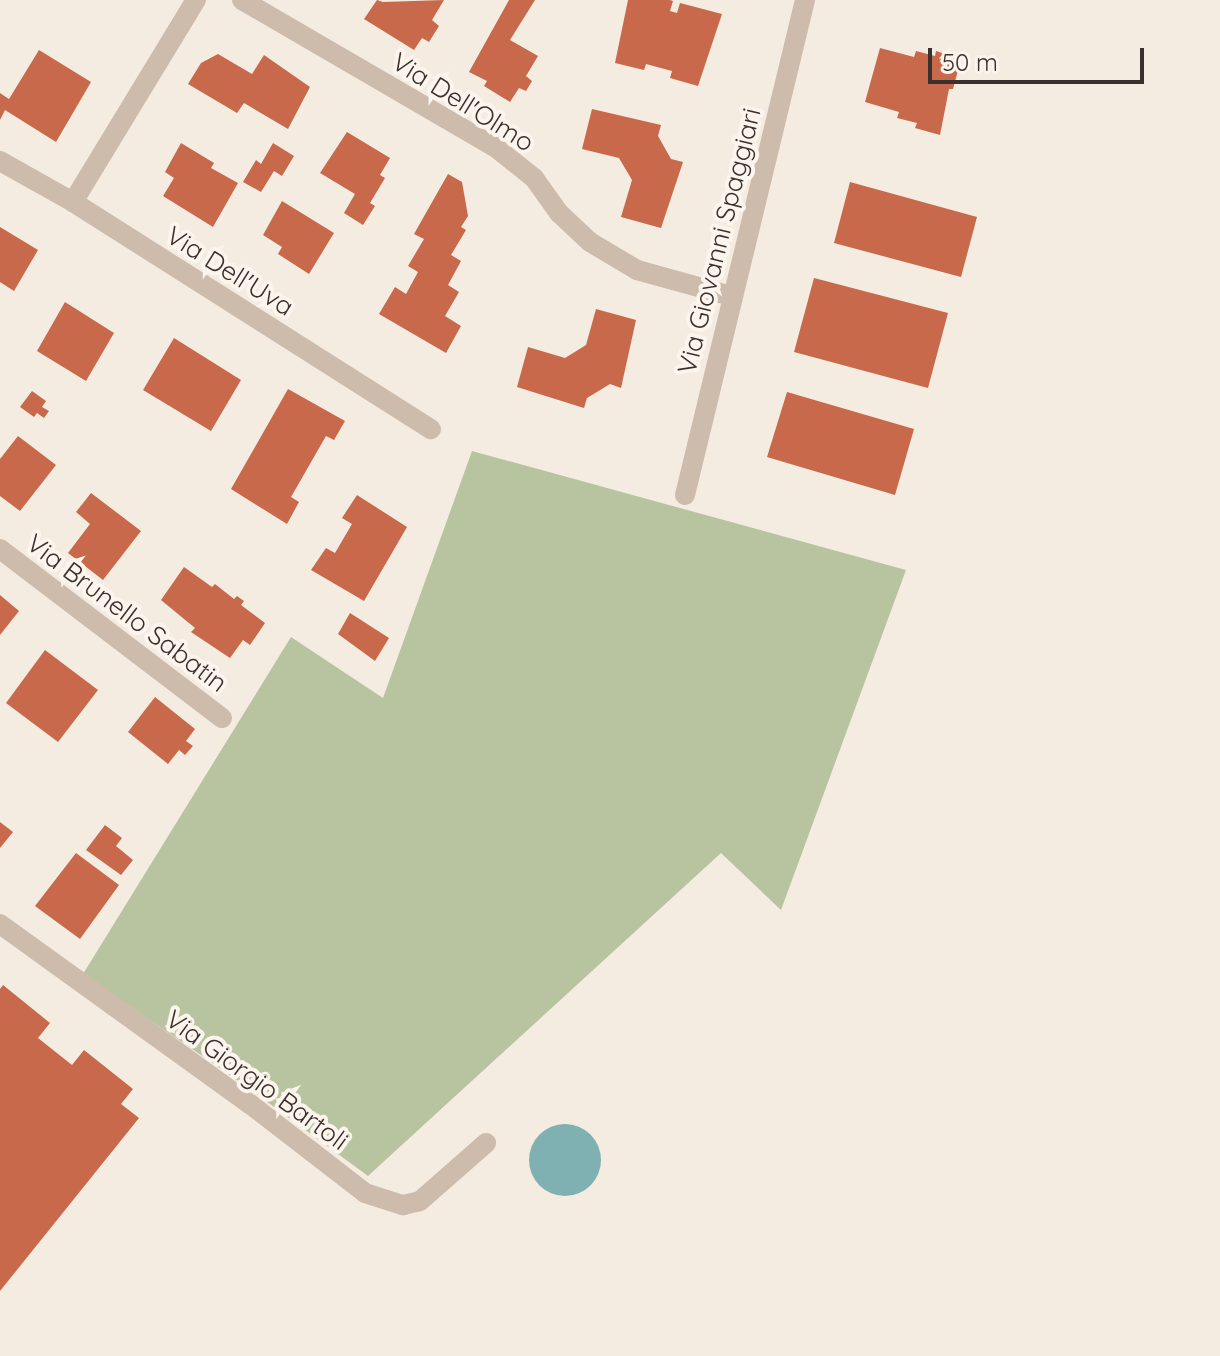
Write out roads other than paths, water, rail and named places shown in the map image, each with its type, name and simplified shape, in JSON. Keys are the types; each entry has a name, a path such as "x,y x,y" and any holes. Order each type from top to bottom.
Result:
{"street":[{"path":"73,202 196,0"},
{"name":"Via Dell'Olmo","path":"242,0 495,147 534,178 559,213 590,242 637,270 731,296"},
{"name":"Via Giovanni Spaggiari","path":"685,495 805,0"},
{"name":"Via Dell'Uva","path":"0,161 73,202 431,429"},
{"name":"Via Brunello Sabatin","path":"0,549 222,718"},
{"name":"Via Giorgio Bartoli","path":"0,924 250,1104 365,1193 403,1205 420,1201 486,1143"}],"water":[{"path":"565,1124 585,1130 595,1140 601,1160 595,1180 585,1190 565,1196 545,1190 535,1180 529,1160 535,1140 545,1130"}]}
